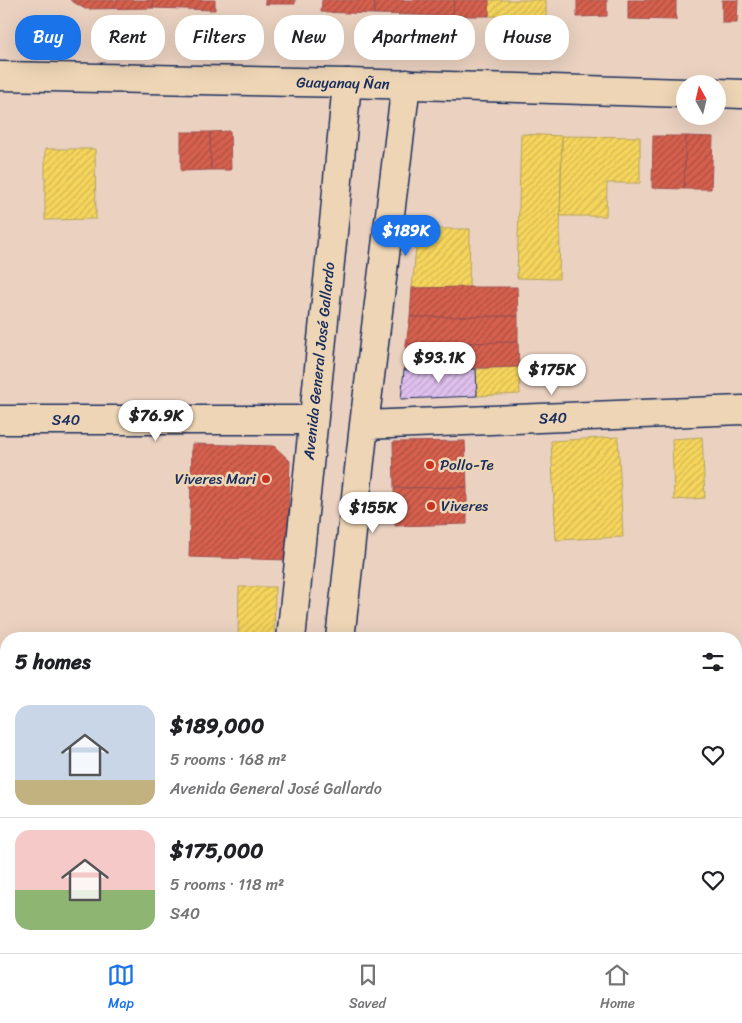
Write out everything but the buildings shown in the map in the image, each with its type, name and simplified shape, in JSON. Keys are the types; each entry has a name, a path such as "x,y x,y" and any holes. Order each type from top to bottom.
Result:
{"street":[{"name":"Guayanay Ñan","path":"0,76 676,92"},
{"name":"Avenida General José Gallardo","path":"292,632 347,83"},
{"path":"341,632 406,84"},
{"path":"726,94 742,94"},
{"name":"S40","path":"364,425 742,410"},
{"name":"S40","path":"0,420 312,420"}],"place":[{"name":"Pollo-Te","path":"430,465"},
{"name":"Viveres Mari","path":"266,479"},
{"name":"Viveres","path":"431,506"}]}
